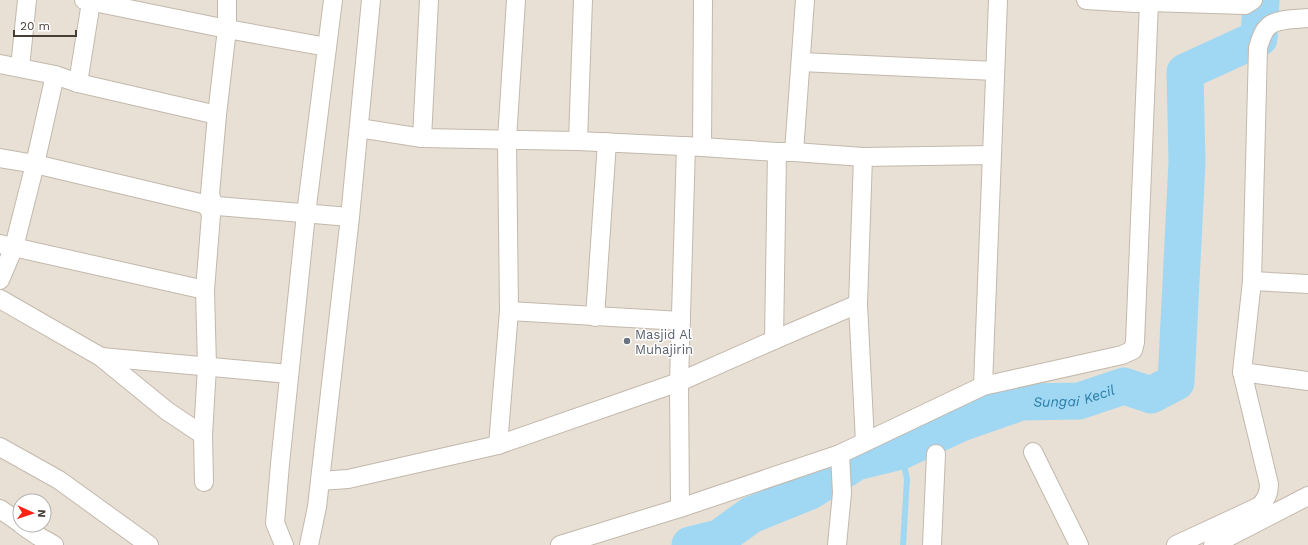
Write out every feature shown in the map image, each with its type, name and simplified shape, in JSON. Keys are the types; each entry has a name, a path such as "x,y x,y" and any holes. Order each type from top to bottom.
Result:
{"street":[{"path":"20,67 27,0"},
{"path":"227,0 227,29 210,194 212,201 217,206 350,217"},
{"path":"284,545 275,523 306,214 333,0"},
{"path":"309,545 317,507 320,481 350,217 371,0"},
{"path":"422,138 429,0"},
{"path":"498,445 509,311 507,139 516,0"},
{"path":"578,141 583,0"},
{"path":"680,508 679,382 681,321 703,0"},
{"path":"774,340 786,152 801,62 805,0"},
{"path":"983,386 998,0"},
{"path":"1086,0 1245,6 1253,0"},
{"path":"78,83 87,1 327,47"},
{"path":"560,545 840,460 865,442 983,386 1122,355 1133,350 1136,334 1149,2"},
{"path":"1176,545 1260,506 1269,493 1269,484 1242,372 1252,281 1257,64 1260,39 1269,25 1295,19 1308,18"},
{"path":"801,62 995,71"},
{"path":"0,64 55,74 78,83 217,115"},
{"path":"0,280 7,245 35,164 55,74"},
{"path":"359,128 422,138 607,142 863,156 991,155"},
{"path":"595,317 607,142"},
{"path":"863,156 858,304 865,442"},
{"path":"0,158 35,164 206,206 209,209 211,216 205,290 207,367 203,435 204,482"},
{"path":"7,245 205,290"},
{"path":"1252,281 1308,284"},
{"path":"0,299 101,357 167,411 203,435"},
{"path":"320,481 348,479 498,445 679,382 858,304"},
{"path":"509,311 681,321"},
{"path":"101,357 289,374"},
{"path":"1242,372 1308,381"},
{"path":"0,447 59,480 149,545"},
{"path":"1033,452 1079,545"},
{"path":"932,545 936,454"},
{"path":"837,545 842,493 840,460"},
{"path":"1213,545 1308,496"},
{"path":"0,509 12,518"},
{"path":"35,533 54,545"}],"shaded area":[{"path":"0,0 1308,0 1308,545 0,545"}],"waterway":[{"name":"Sungai Kecil","path":"690,545 719,538 751,515 810,491 856,462 901,451 961,423 1021,402 1079,401 1124,386 1151,395 1176,382 1187,162 1185,72 1259,38 1261,0"},
{"path":"901,451 907,479 903,545"}],"place":[{"name":"Masjid Al Muhajirin","path":"627,341"}]}
